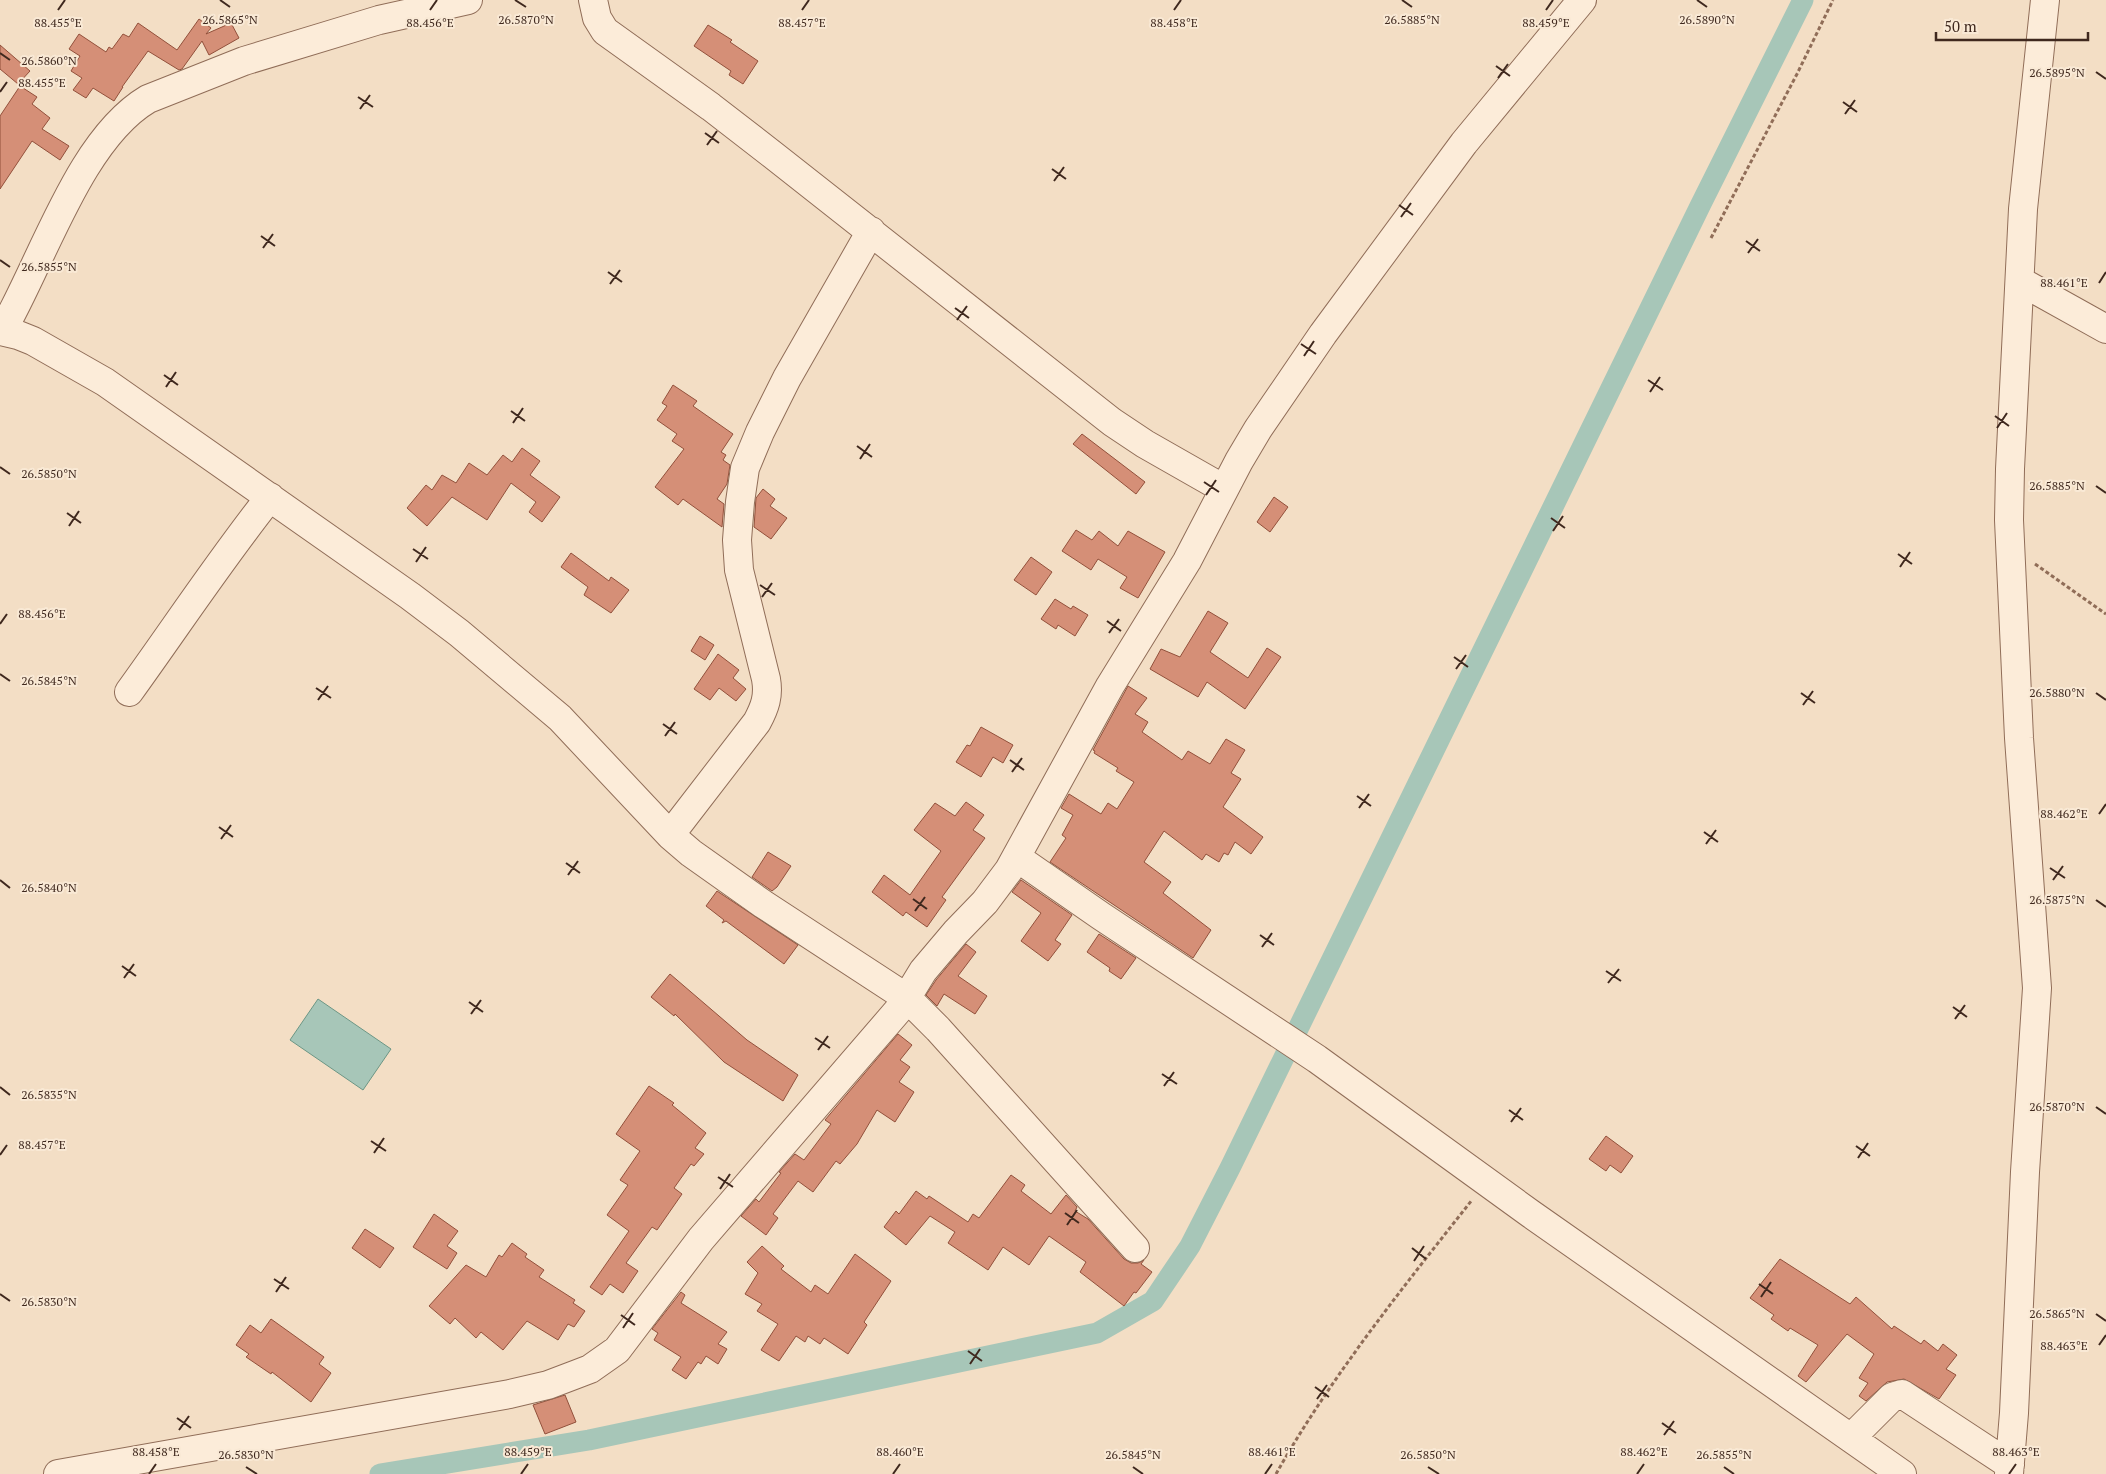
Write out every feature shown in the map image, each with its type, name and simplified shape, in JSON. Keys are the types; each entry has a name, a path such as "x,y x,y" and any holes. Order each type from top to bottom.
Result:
{"street":[{"path":"468,0 379,20 244,62 148,100 136,107 107,138 88,165 61,211 17,305 1,331 33,341 105,382 410,596 458,633 538,699 575,734 670,834 698,858 763,904 907,998 938,1029 1135,1248"},
{"path":"593,0 597,18 605,31 711,107 1112,422 1145,444 1224,489"},
{"path":"58,1474 510,1394 548,1385 590,1368 609,1357 623,1343 701,1239 808,1117 907,998 922,971 985,902 1009,870 1110,686 1187,561 1224,489 1258,430 1323,334 1464,143 1582,0"},
{"path":"2010,1469 2037,988 2019,738 2010,548 2010,469 2023,209 2045,0"},
{"path":"670,834 756,722 767,700 768,690 758,640 739,570 737,540 745,468 760,432 787,378 870,230"},
{"path":"2020,281 2106,329"},
{"path":"130,692 234,543 270,497"},
{"path":"1016,857 1317,1060 1486,1182 1902,1474"},
{"path":"1851,1438 1892,1397 1902,1394 2010,1469"}],"path":[{"path":"1711,238 1797,74 1833,0"},
{"path":"2010,548 2061,581 2106,614"},
{"path":"1276,1474 1345,1367 1486,1182"}],"shaded area":[{"path":"318,999 391,1049 363,1090 290,1040"}],"building":[{"path":"199,19 211,28 206,34 231,23 239,38 209,55 202,41 182,69 179,70 148,51 114,101 93,88 86,98 73,90 82,78 71,71 80,56 69,49 79,34 106,52 109,47 112,49 123,34 129,37 138,23 177,50"},
{"path":"708,25 732,40 730,42 758,61 743,84 729,75 731,71 694,46"},
{"path":"0,45 30,71 18,84 0,69"},
{"path":"20,86 37,97 32,104 50,118 42,129 69,146 60,160 32,141 0,189 0,116"},
{"path":"673,385 697,401 693,406 733,434 721,452 726,455 723,460 730,465 727,484 717,499 724,504 722,527 683,499 678,505 655,487 684,449 672,441 677,434 657,420 667,406 662,403"},
{"path":"1082,434 1145,482 1136,494 1073,444"},
{"path":"522,448 540,461 530,475 560,497 542,522 529,512 536,502 511,483 487,520 452,497 427,526 407,508 426,485 432,490 442,475 456,483 469,463 487,475 503,455 512,462"},
{"path":"763,489 775,499 770,506 787,518 771,539 754,527 756,498"},
{"path":"1274,497 1288,507 1270,532 1257,522"},
{"path":"1076,530 1092,540 1099,531 1118,546 1128,531 1165,552 1138,598 1120,588 1127,577 1098,559 1091,570 1062,551"},
{"path":"571,553 609,581 611,577 629,590 611,613 584,595 588,587 561,567"},
{"path":"1031,557 1052,572 1036,595 1014,580"},
{"path":"1055,599 1071,609 1073,606 1088,615 1075,636 1058,625 1056,629 1041,619"},
{"path":"1208,611 1228,623 1210,652 1248,678 1267,648 1281,657 1245,709 1207,682 1198,697 1150,669 1161,649 1180,657"},
{"path":"700,636 714,645 705,660 691,651"},
{"path":"718,654 739,670 733,678 746,689 736,701 719,688 710,700 694,689"},
{"path":"1128,686 1147,698 1135,714 1148,722 1142,732 1182,760 1188,751 1210,764 1226,739 1245,750 1231,773 1241,779 1223,807 1263,837 1251,854 1235,842 1228,855 1224,853 1219,862 1206,854 1202,860 1164,831 1144,862 1171,882 1163,893 1211,930 1193,958 1050,862 1066,838 1062,835 1073,815 1061,808 1069,794 1101,814 1108,803 1117,809 1134,782 1116,771 1118,768 1094,753 1095,751 1093,750"},
{"path":"981,727 1013,745 1003,763 993,757 981,777 956,762 967,745 970,746"},
{"path":"966,802 984,815 973,830 985,838 942,897 946,900 927,927 906,912 903,916 872,892 884,875 910,895 941,851 914,830 935,803 955,816"},
{"path":"768,852 791,866 777,887 772,891 752,877"},
{"path":"1021,880 1072,915 1055,940 1061,944 1048,961 1021,941 1041,913 1012,892"},
{"path":"717,891 798,945 784,964 726,921 722,923 724,920 706,906"},
{"path":"1099,934 1136,958 1121,979 1109,971 1110,968 1087,952"},
{"path":"966,944 976,952 958,976 987,996 975,1014 944,994 937,1006 926,995"},
{"path":"670,974 747,1040 798,1075 783,1101 724,1062 675,1014 674,1016 651,997"},
{"path":"898,1034 912,1045 900,1060 910,1067 899,1082 914,1092 895,1122 877,1110 857,1144 840,1164 836,1161 813,1192 798,1181 773,1214 778,1218 766,1235 741,1216 756,1199 759,1202 781,1173 779,1172 795,1154 804,1160 831,1124 825,1120"},
{"path":"649,1086 674,1103 672,1105 706,1133 695,1148 704,1154 694,1166 691,1164 674,1188 682,1194 657,1230 652,1227 626,1263 638,1271 623,1293 610,1284 602,1295 590,1287 629,1231 607,1215 628,1185 620,1180 640,1151 616,1134"},
{"path":"1606,1136 1633,1156 1621,1173 1610,1165 1606,1171 1589,1159"},
{"path":"1011,1175 1025,1185 1021,1191 1051,1214 1066,1195 1077,1207 1075,1211 1088,1219 1124,1259 1131,1263 1138,1263 1144,1260 1141,1264 1152,1272 1124,1306 1080,1272 1086,1262 1049,1236 1029,1265 1003,1247 988,1270 948,1243 955,1232 930,1216 906,1245 884,1227 896,1211 899,1214 916,1191 927,1199 929,1196 968,1222 973,1214 979,1218"},
{"path":"434,1214 458,1231 447,1246 457,1253 447,1269 413,1247"},
{"path":"365,1229 394,1248 380,1268 352,1248"},
{"path":"512,1243 527,1254 525,1257 544,1270 539,1277 575,1300 573,1303 585,1311 574,1327 568,1324 558,1340 527,1321 503,1350 481,1332 476,1338 455,1318 450,1324 429,1306 466,1265 486,1277 499,1255 502,1257"},
{"path":"762,1246 784,1266 781,1269 811,1292 815,1285 828,1294 855,1254 891,1281 864,1322 867,1325 848,1354 824,1338 820,1344 808,1336 805,1342 796,1336 779,1361 761,1350 778,1324 757,1311 762,1304 745,1294 758,1273 747,1262"},
{"path":"1780,1259 1850,1304 1856,1297 1892,1329 1894,1326 1921,1344 1924,1340 1938,1351 1943,1344 1957,1355 1946,1369 1956,1375 1939,1399 1904,1379 1887,1382 1866,1401 1859,1396 1868,1383 1859,1378 1874,1354 1847,1334 1806,1382 1798,1376 1818,1345 1790,1328 1788,1331 1771,1319 1774,1315 1750,1298"},
{"path":"681,1292 685,1295 681,1303 727,1332 718,1344 727,1349 718,1364 706,1356 701,1364 698,1362 686,1379 672,1370 681,1357 654,1340 658,1333 652,1329"},
{"path":"271,1319 324,1357 319,1364 331,1373 311,1402 272,1372 271,1374 246,1357 249,1354 236,1345 250,1325 261,1333"},
{"path":"565,1395 576,1422 545,1434 533,1405"}],"waterway":[{"path":"380,1474 589,1440 1097,1333 1153,1301 1190,1246 1230,1168 1701,204 1803,0"}]}
